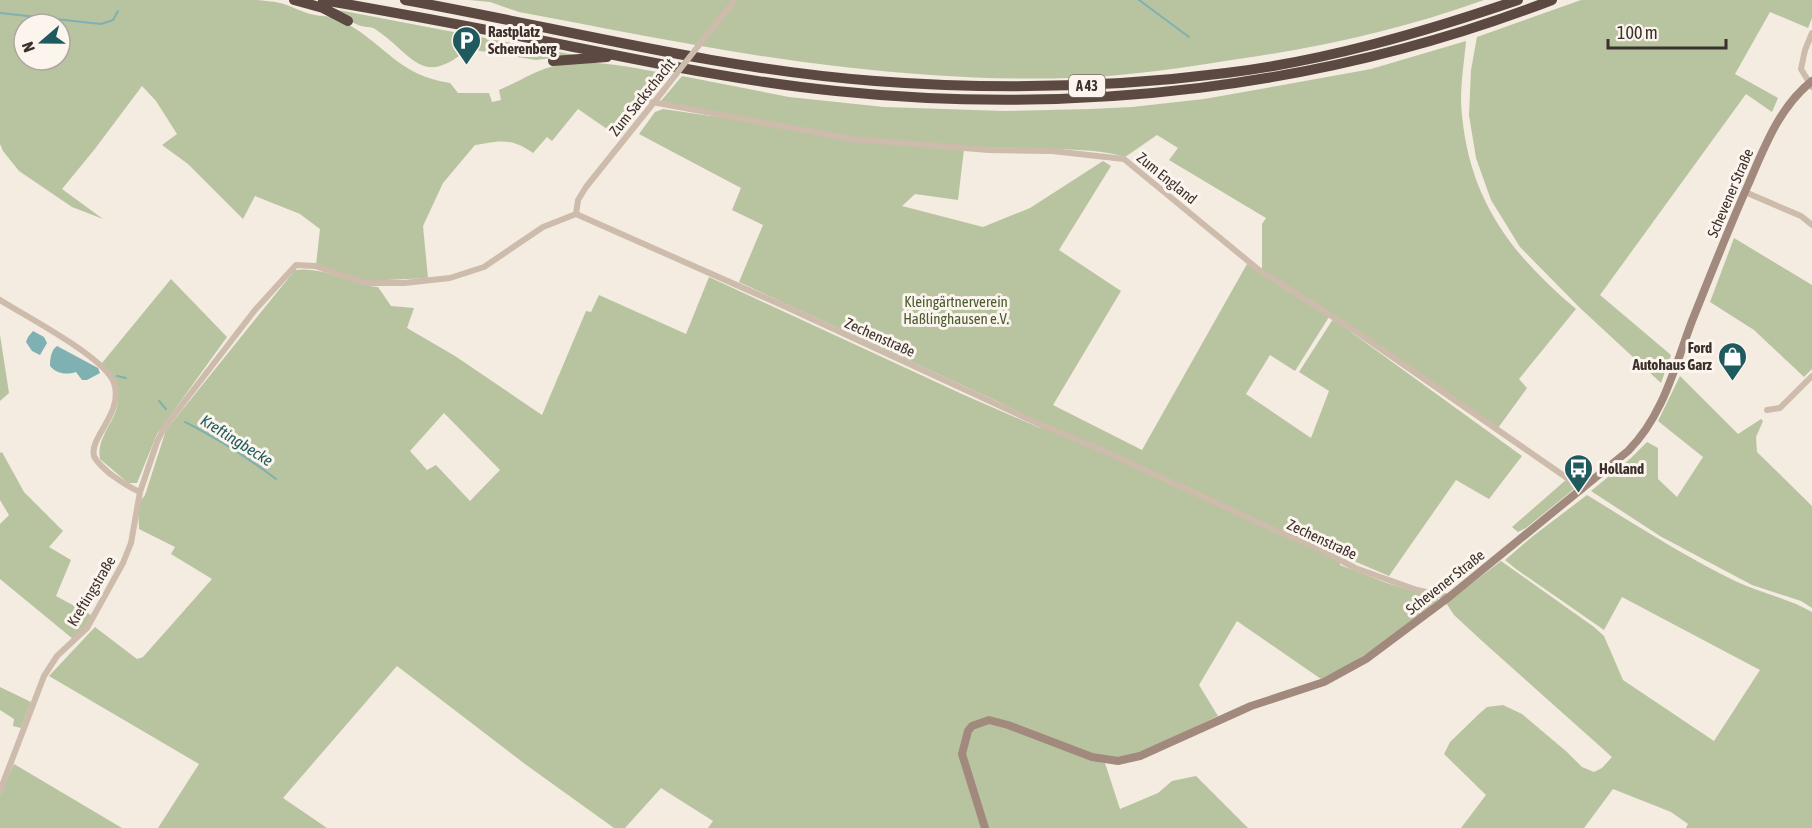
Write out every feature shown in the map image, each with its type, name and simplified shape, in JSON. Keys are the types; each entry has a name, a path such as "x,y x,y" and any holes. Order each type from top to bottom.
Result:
{"highway":[{"path":"294,0 323,8 348,21"},
{"name":"A 43","path":"323,0 693,70 836,91 1005,101 1156,94 1311,71 1464,32 1552,0"},
{"name":"A 43","path":"405,0 757,66 873,81 990,87 1078,86 1228,73 1343,51 1518,0"},
{"path":"553,61 630,58"}],"main road":[{"name":"Schevener Straße","path":"985,828 962,754 968,730 979,722 989,720 1008,725 1092,757 1118,761 1140,756 1251,706 1324,682 1366,659 1449,597 1614,464 1640,440 1648,428 1664,397 1761,154 1788,106 1811,84"}],"street":[{"name":"Zum Sackschacht","path":"576,214 585,187 735,0"},
{"path":"1811,84 1802,69 1805,50 1812,33"},
{"name":"Zum England","path":"652,102 852,139 989,150 1052,151 1124,159 1259,270 1355,331 1583,489"},
{"path":"1745,192 1801,216 1812,225"},
{"name":"Kreftingstraße","path":"0,790 44,676 57,656 87,628 123,563 132,543 140,492 164,428 249,318 296,264 315,267 366,283 404,283 450,278 484,267 543,227 576,214"},
{"name":"Zechenstraße","path":"576,214 1320,549 1355,568 1417,590 1449,597"},
{"path":"0,300 75,346 102,365 110,375 116,395 115,407 93,449 94,458 129,488 140,492"},
{"path":"1767,410 1780,408 1812,376"}],"green space":[{"path":"0,0 257,0 277,2 311,14 342,21 405,67 432,79 450,83 458,93 489,93 492,102 501,100 499,90 559,65 599,63 667,74 620,138 578,109 552,141 547,137 533,153 511,142 475,145 443,183 423,226 428,278 367,281 316,265 320,229 300,214 255,196 243,219 188,164 162,145 177,134 156,101 142,86 62,189 103,219 72,207 19,171 0,144"},
{"path":"469,0 1484,0 1396,27 1306,48 1143,72 1043,79 943,76 803,62 641,35 519,12 490,2"},
{"path":"1581,0 1812,0 1812,18 1808,28 1770,12 1735,74 1778,98 1772,112 1746,94 1600,295 1671,355 1661,383 1579,307 1520,247 1491,200 1476,158 1469,115 1471,70 1477,37"},
{"path":"333,9 575,55 536,60 468,49 452,61 428,67 409,57 375,29 358,25"},
{"name":"Kleingärtnerverein Haßlinghausen e.V.","path":"1466,41 1461,106 1474,174 1498,224 1514,247 1553,289 1576,309 1519,379 1527,388 1498,428 1262,269 1262,224 1266,218 1169,160 1178,148 1157,135 1125,157 1073,150 964,149 958,200 915,194 902,206 983,227 1030,208 1103,161 1111,166 1059,250 1121,291 1053,405 1142,450 1247,264 1329,317 1295,371 1270,355 1246,394 1311,438 1329,391 1299,372 1333,319 1522,456 1489,499 1456,480 1389,576 1340,555 1340,565 1439,599 1368,653 1321,679 1237,621 1199,685 1218,716 1138,754 1117,759 1092,755 989,718 962,739 981,828 708,828 713,821 661,788 625,828 614,828 525,764 397,666 283,798 327,828 158,828 199,764 49,676 95,627 137,659 143,657 212,579 171,554 175,547 139,529 138,504 145,495 166,430 295,270 306,269 326,273 378,287 391,306 414,308 407,328 455,356 542,415 586,311 591,312 599,295 686,334 709,277 1040,428 1042,424 1003,404 739,282 763,225 732,210 741,188 639,134 655,112 663,109 800,129 661,101 682,76 789,97 884,107 1004,111 1132,107 1204,99 1371,69","holes":["444,413 500,470 470,501 436,465 427,470 410,451"]},
{"path":"1734,238 1812,285 1812,369 1804,377 1754,330 1710,302"},
{"path":"171,279 227,337 157,434 137,483 128,483 100,459 101,442 118,402 116,390 102,363"},
{"path":"0,335 9,393 0,401"},
{"path":"1680,376 1738,434 1761,419 1763,421 1756,437 1757,452 1812,506 1812,608 1801,601 1752,585 1660,536 1591,491 1647,442 1658,448 1658,479 1677,497 1703,457 1658,421"},
{"path":"2,452 24,492 63,531 49,547 71,560 56,596 91,615 85,627 73,639 0,579 0,524 9,515 0,500 0,453"},
{"path":"1567,479 1574,489 1526,528 1518,532 1512,527"},
{"path":"1587,495 1716,571 1812,612 1812,828 1686,828 1688,824 1671,812 1613,789 1584,828 1461,828 1486,795 1444,754 1450,742 1487,707 1503,705 1522,714 1582,767 1594,772 1602,768 1612,757 1454,615 1446,603 1501,561 1604,636 1623,680 1714,741 1760,670 1622,597 1604,630 1505,560"},
{"path":"0,687 31,702 21,728 13,726 14,719 0,710"},
{"path":"988,721 1105,763 1120,809 1158,793 1172,781 1196,776 1248,828 988,828 964,754 969,732"},
{"path":"14,764 122,828 0,828 0,795"}],"water":[{"path":"33,331 44,337 47,343 40,355 32,351 26,342"},
{"path":"57,346 98,368 100,373 87,380 82,380 76,372 65,374 56,371 50,363 52,352"}],"waterway":[{"path":"1139,0 1189,37"},
{"path":"0,13 101,24 113,20 118,11"},
{"name":"Kreftingbecke","path":"117,376 126,378"},
{"name":"Kreftingbecke","path":"159,401 166,409"},
{"name":"Kreftingbecke","path":"185,422 232,448 276,479"}],"place":[{"name":"Rastplatz Scherenberg","path":"467,66"},
{"name":"Ford Autohaus Garz","path":"1733,382"},
{"name":"Holland","path":"1578,494"}]}
